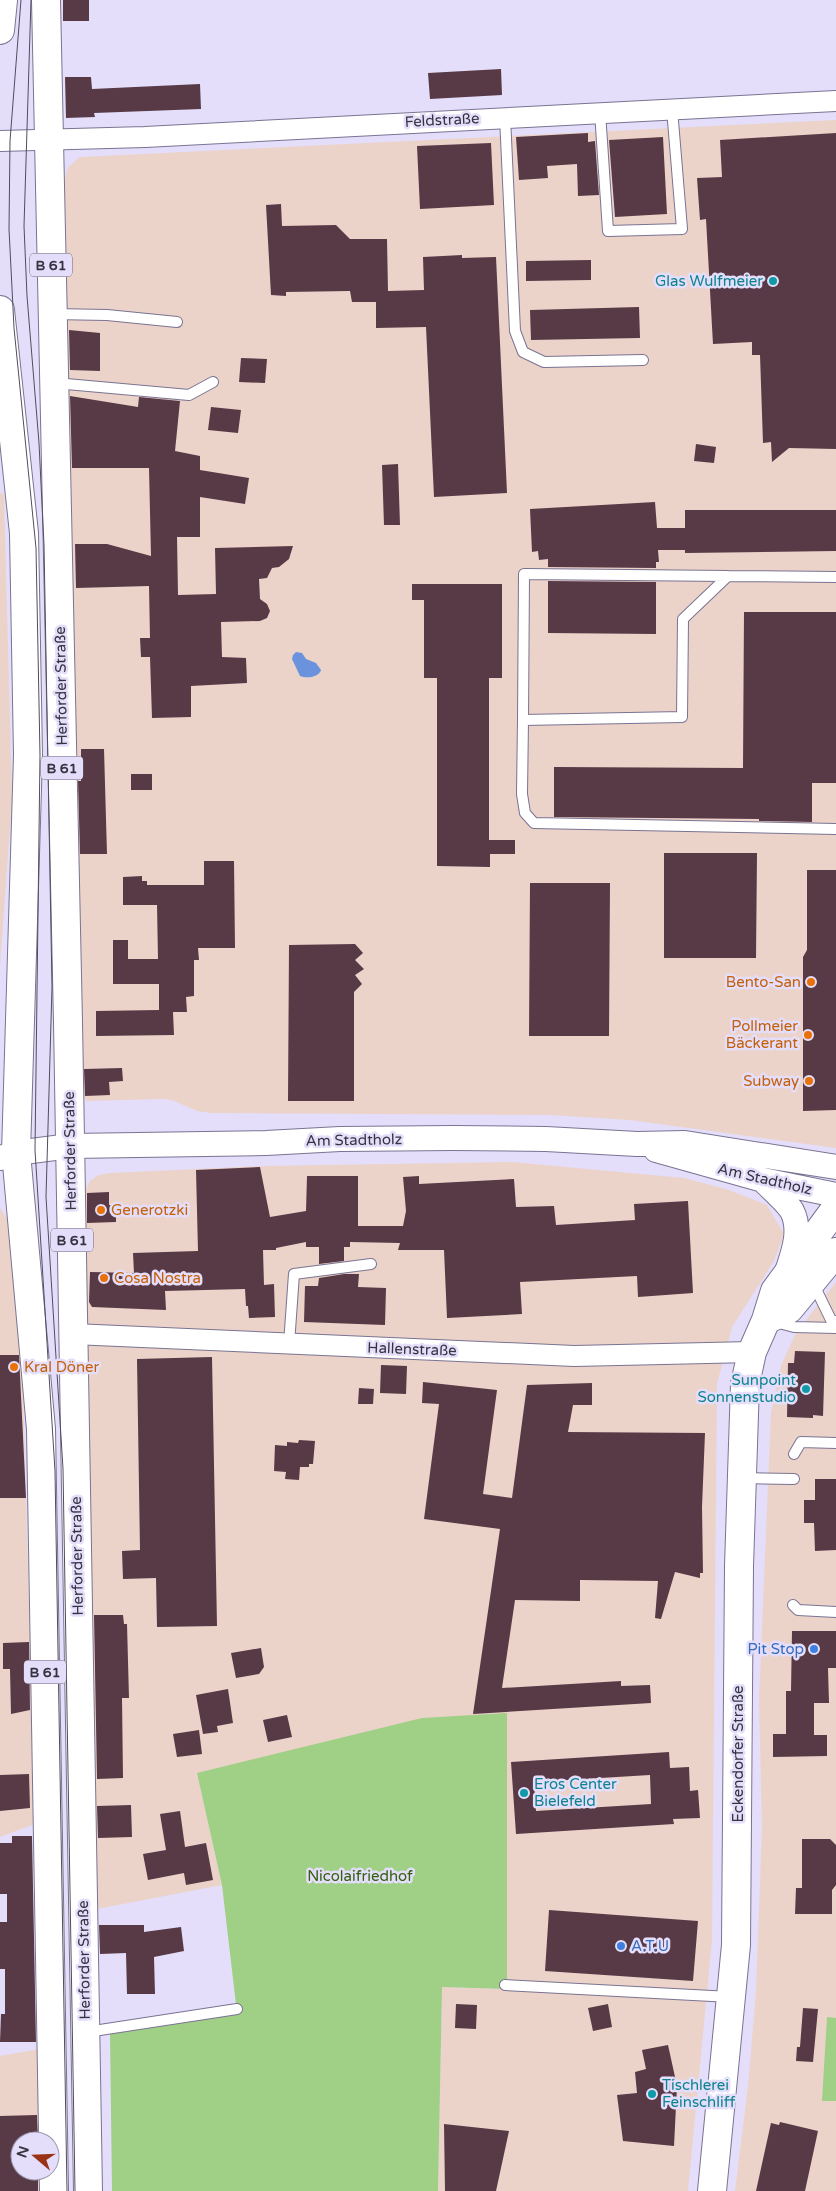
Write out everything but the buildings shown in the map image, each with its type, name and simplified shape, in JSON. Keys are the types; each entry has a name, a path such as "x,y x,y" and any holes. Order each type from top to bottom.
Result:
{"main road":[{"path":"0,30 3,0"},
{"name":"Herforder Straße","path":"46,0 70,1146 88,2191"},
{"name":"B 61","path":"0,310 9,482 24,533 28,755 8,1156 41,1428 54,2191"},
{"name":"Eckendorfer Straße","path":"712,2191 736,1945 741,1478 745,1384 752,1352 766,1320 775,1291 836,1208"},
{"path":"766,1320 789,1309 836,1252"}],"street":[{"name":"Feldstraße","path":"49,140 836,101"},
{"path":"0,141 49,140"},
{"name":"Am Stadtholz","path":"8,1156 70,1146 444,1138 637,1144 685,1143 836,1168"},
{"name":"Am Stadtholz","path":"637,1144 672,1156 763,1180 836,1195"},
{"path":"763,1180 792,1210 797,1229 793,1255 785,1277"},
{"name":"Hallenstraße","path":"73,1334 574,1356 752,1352"}],"lane":[{"path":"600,112 608,232 682,229 672,109"},
{"path":"505,117 515,331 523,352 544,362 643,360"},
{"path":"52,314 107,315 177,322"},
{"path":"54,383 189,395 213,382"},
{"path":"836,577 524,574 522,794 525,813 534,824 836,829"},
{"path":"523,720 682,717 684,619 728,576"},
{"path":"288,1344 294,1274 371,1264"},
{"path":"812,1281 831,1320 836,1322"},
{"path":"766,1320 794,1327 836,1328"},
{"path":"794,1454 801,1442 836,1443"},
{"path":"741,1478 794,1479"},
{"path":"793,1605 798,1610 836,1612"},
{"path":"505,1985 732,1997"},
{"path":"85,2032 237,2009"}],"shaded area":[{"path":"836,120 836,1148 630,1120 549,1115 211,1113 197,1111 172,1100 162,1099 87,1101 82,1095 64,388 64,182 68,167 80,157"},
{"path":"0,492 4,495 12,799 0,966"},
{"path":"512,1162 684,1178 726,1189 767,1205 784,1234 774,1261 732,1327 717,1384 712,1940 688,2191 438,2191 442,1987 507,1989 197,1772 222,1885 97,1909 85,1191 90,1181 99,1175 110,1173 263,1166"},
{"path":"0,1208 9,1222 22,1355 35,1824 0,1837"},
{"path":"836,1282 836,2191 735,2191 748,2086 756,1991 762,1827 759,1699 771,1412 781,1365 796,1333"},
{"path":"39,2049 40,2131 10,2131 10,2181 41,2181 41,2191 0,2191 0,2056"}],"green space":[{"name":"Nicolaifriedhof","path":"507,1713 507,1989 442,1987 438,2191 112,2191 110,2034 237,2013 222,1885 197,1773 422,1718"},
{"path":"827,2017 836,2018 836,2101 822,2101"}],"water":[{"path":"296,652 302,653 306,659 316,663 321,670 320,672 312,677 300,676 292,659"}],"tram line":[{"path":"21,0 10,141 9,229 14,328 36,548 40,755 35,1150 55,1471 67,2191"},
{"path":"31,0 24,226 44,545 52,987 46,1197 63,1469 75,2191"}],"place":[{"name":"Glas Wulfmeier","path":"773,281"},
{"name":"Bento-San","path":"811,982"},
{"name":"Pollmeier Bäckerant","path":"808,1035"},
{"name":"Subway","path":"809,1081"},
{"name":"Generotzki","path":"101,1210"},
{"name":"Cosa Nostra","path":"104,1278"},
{"name":"Kral Döner","path":"14,1367"},
{"name":"Sunpoint Sonnenstudio","path":"806,1389"},
{"name":"Pit Stop","path":"814,1649"},
{"name":"Eros Center Bielefeld","path":"524,1793"},
{"name":"A.T.U","path":"621,1946"},
{"name":"Tischlerei Feinschliff","path":"652,2094"}]}
